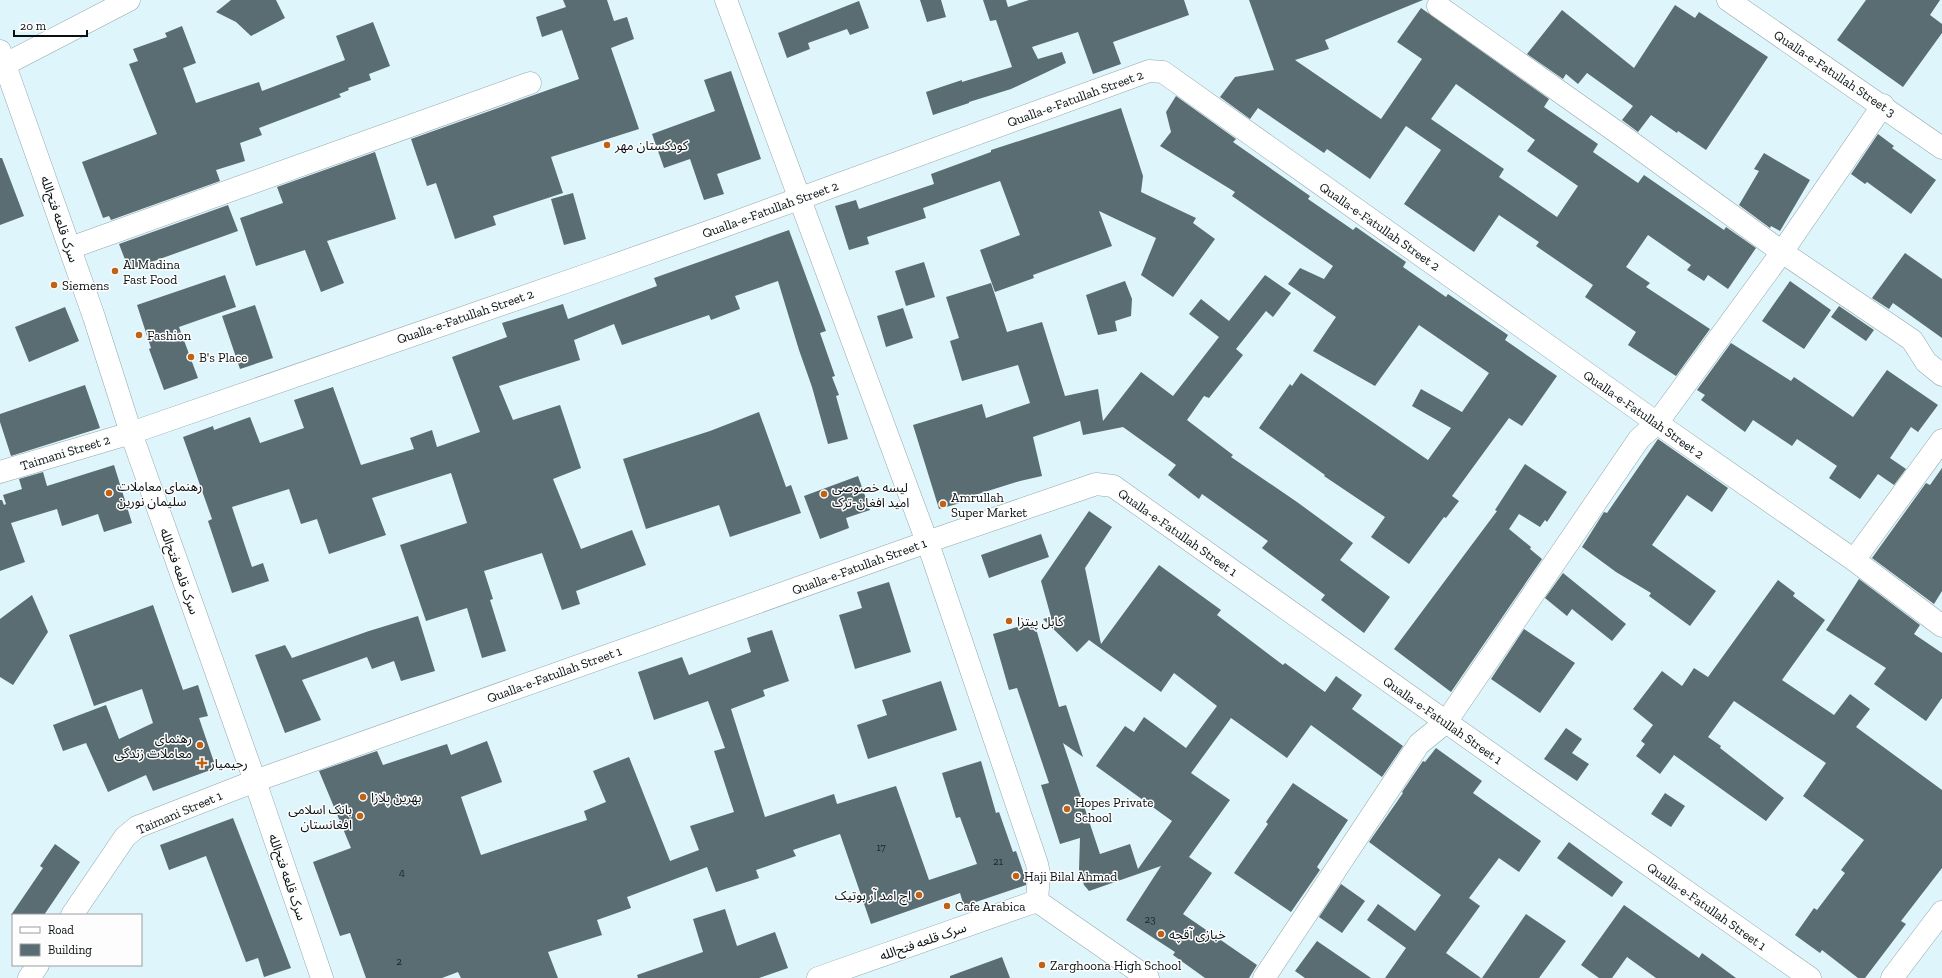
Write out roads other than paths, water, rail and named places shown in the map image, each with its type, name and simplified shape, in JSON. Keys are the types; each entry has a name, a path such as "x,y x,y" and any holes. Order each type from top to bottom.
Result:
{"street":[{"path":"2,61 129,0"},
{"path":"726,0 927,542 1037,864 1039,874 1037,901 1148,978"},
{"name":"Qualla-e-Fatullah Street 3","path":"1728,0 1883,105 1942,148"},
{"path":"1438,6 1628,140 1782,252 1912,340 1926,362 1942,375"},
{"name":"سرک قلعه فتح‌الله","path":"2,61 70,248 131,432 255,781 322,978"},
{"name":"Qualla-e-Fatullah Street 2","path":"131,432 799,199 1149,71 1163,72 1657,423 1854,560 1942,626"},
{"path":"70,248 530,83"},
{"path":"1264,978 1419,744 1446,722 1639,439 1657,423 1782,252 1883,105"},
{"name":"Taimani Street 2","path":"0,472 131,432"},
{"path":"1854,560 1942,440"},
{"name":"Qualla-e-Fatullah Street 1","path":"255,781 927,542 1096,484 1113,486 1810,978"},
{"name":"Taimani Street 1","path":"73,914 125,837 137,827 255,781"},
{"name":"سرک قلعه فتح‌الله","path":"818,978 1037,901"},
{"path":"1892,978 1942,912"},
{"path":"29,978 37,966"}],"place":[{"name":"کودکستان مهر","path":"607,145"},
{"name":"Al Madina Fast Food","path":"115,271"},
{"name":"Siemens","path":"54,285"},
{"name":"Fashion","path":"139,335"},
{"name":"B's Place","path":"191,357"},
{"name":"رهنمای معاملات سلیمان نورین","path":"109,493"},
{"name":"لیسه خصوصی امید افغان-ترک","path":"824,494"},
{"name":"Amrullah Super Market","path":"943,504"},
{"name":"کابل پیتزا","path":"1009,621"},
{"name":"رهنمای معاملات زندگی","path":"200,745"},
{"name":"رحیمیار","path":"202,763"},
{"name":"بهرین پلازا","path":"363,797"},
{"name":"Hopes Private School","path":"1067,809"},
{"name":"بانک اسلامی افغانستان","path":"360,816"},
{"name":"Haji Bilal Ahmad","path":"1016,876"},
{"name":"اچ امد آر بوتیک","path":"919,895"},
{"name":"Cafe Arabica","path":"947,906"},
{"name":"خبازی آقچه","path":"1161,934"},
{"name":"Zarghoona High School","path":"1042,965"}]}
